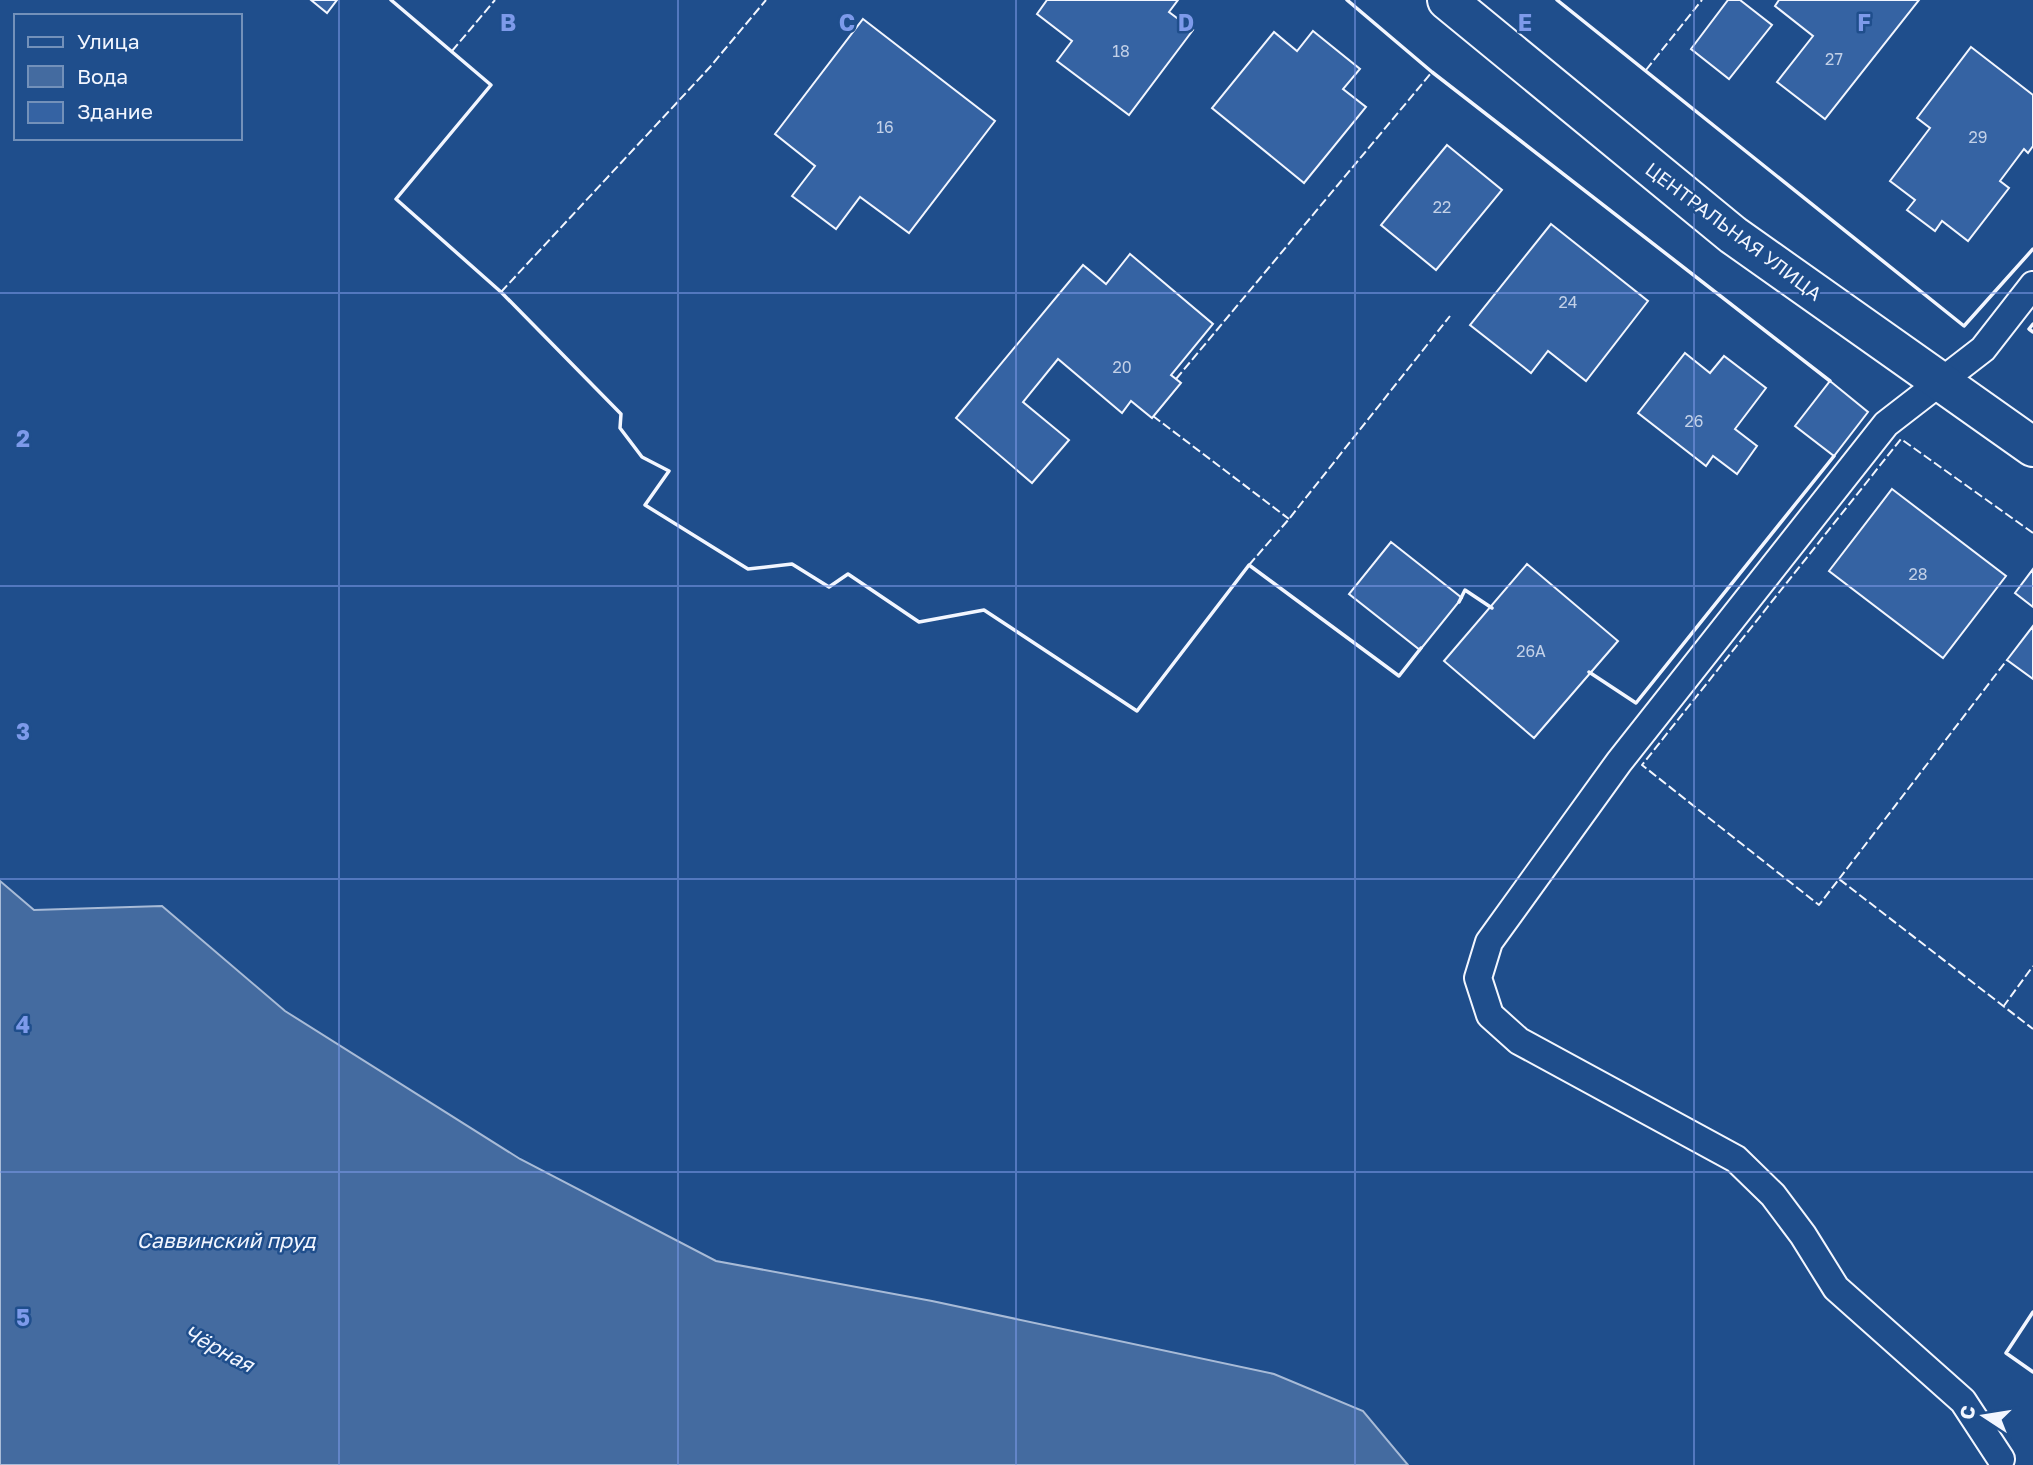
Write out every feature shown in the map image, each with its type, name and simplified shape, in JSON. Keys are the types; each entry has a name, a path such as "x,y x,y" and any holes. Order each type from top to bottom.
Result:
{"street":[{"name":"ЦЕНТРАЛЬНАЯ УЛИЦА","path":"1447,0 1733,236 2033,447"}],"lane":[{"path":"2001,1458 1962,1401 1836,1288 1803,1235 1773,1195 1735,1158 1519,1041 1490,1015 1478,978 1489,942 1619,762 1886,424 1983,349 2033,285"}],"water":[{"name":"Саввинский пруд","path":"0,881 34,910 162,906 285,1011 520,1159 716,1261 932,1301 1274,1374 1363,1411 1408,1465 0,1465"}],"building":[{"path":"311,0 337,0 327,13"},
{"path":"1047,0 1178,0 1169,12 1193,30 1129,115 1057,61 1072,41 1037,14"},
{"path":"1728,0 1740,0 1772,25 1729,79 1691,49"},
{"path":"1779,0 1919,0 1825,119 1777,82 1813,36 1775,6"},
{"path":"863,19 995,121 909,233 860,197 836,229 792,196 815,166 775,134"},
{"path":"1313,31 1360,69 1343,89 1366,107 1304,183 1212,108 1274,32 1297,51"},
{"path":"1971,47 2033,95 2033,146 2028,153 2024,149 2000,181 2009,188 1968,241 1942,221 1935,231 1907,210 1915,200 1890,181 1930,128 1917,118"},
{"path":"1447,145 1502,190 1436,270 1381,225"},
{"path":"1551,224 1648,301 1586,381 1548,351 1531,373 1470,325"},
{"path":"1130,254 1213,324 1171,375 1181,383 1152,418 1131,401 1122,413 1058,359 1023,402 1069,440 1032,483 956,418 1083,265 1106,284"},
{"path":"1685,353 1710,373 1724,356 1766,388 1735,429 1757,446 1737,474 1713,456 1706,466 1638,413"},
{"path":"1830,381 1868,412 1834,456 1795,426"},
{"path":"1892,489 2006,576 1943,658 1829,571"},
{"path":"1391,542 1462,598 1420,650 1349,594"},
{"path":"1527,564 1618,641 1534,738 1444,661"},
{"path":"2033,569 2033,607 2015,593"},
{"path":"2033,626 2033,679 2007,660"}],"fence":[{"path":"452,51 495,0"},
{"path":"501,292 710,67 766,0"},
{"path":"1646,70 1702,0"},
{"path":"1176,379 1432,72"},
{"path":"1249,565 1289,519 1450,316"},
{"path":"1153,416 1289,519"},
{"path":"2033,533 1901,439 1642,765 1819,905 1839,879 2033,1029"},
{"path":"1839,879 2007,660"},
{"path":"2003,1007 2033,966"}],"wall":[{"path":"391,0 491,85 396,199 501,292 621,414 620,428 642,457 669,471 645,505 748,569 792,564 829,587 848,574 919,622 984,610 1137,711 1249,565 1399,676 1421,648"},
{"path":"1347,0 1432,72 1830,381"},
{"path":"1557,0 1964,326 2033,249"},
{"path":"2033,324 2029,329 2033,332"},
{"path":"1589,672 1636,703 1834,456"},
{"path":"1459,602 1465,590 1492,608"},
{"path":"2033,1312 2006,1353 2033,1372"}],"water label":[{"name":"Чёрная","path":"219,1348"}]}
